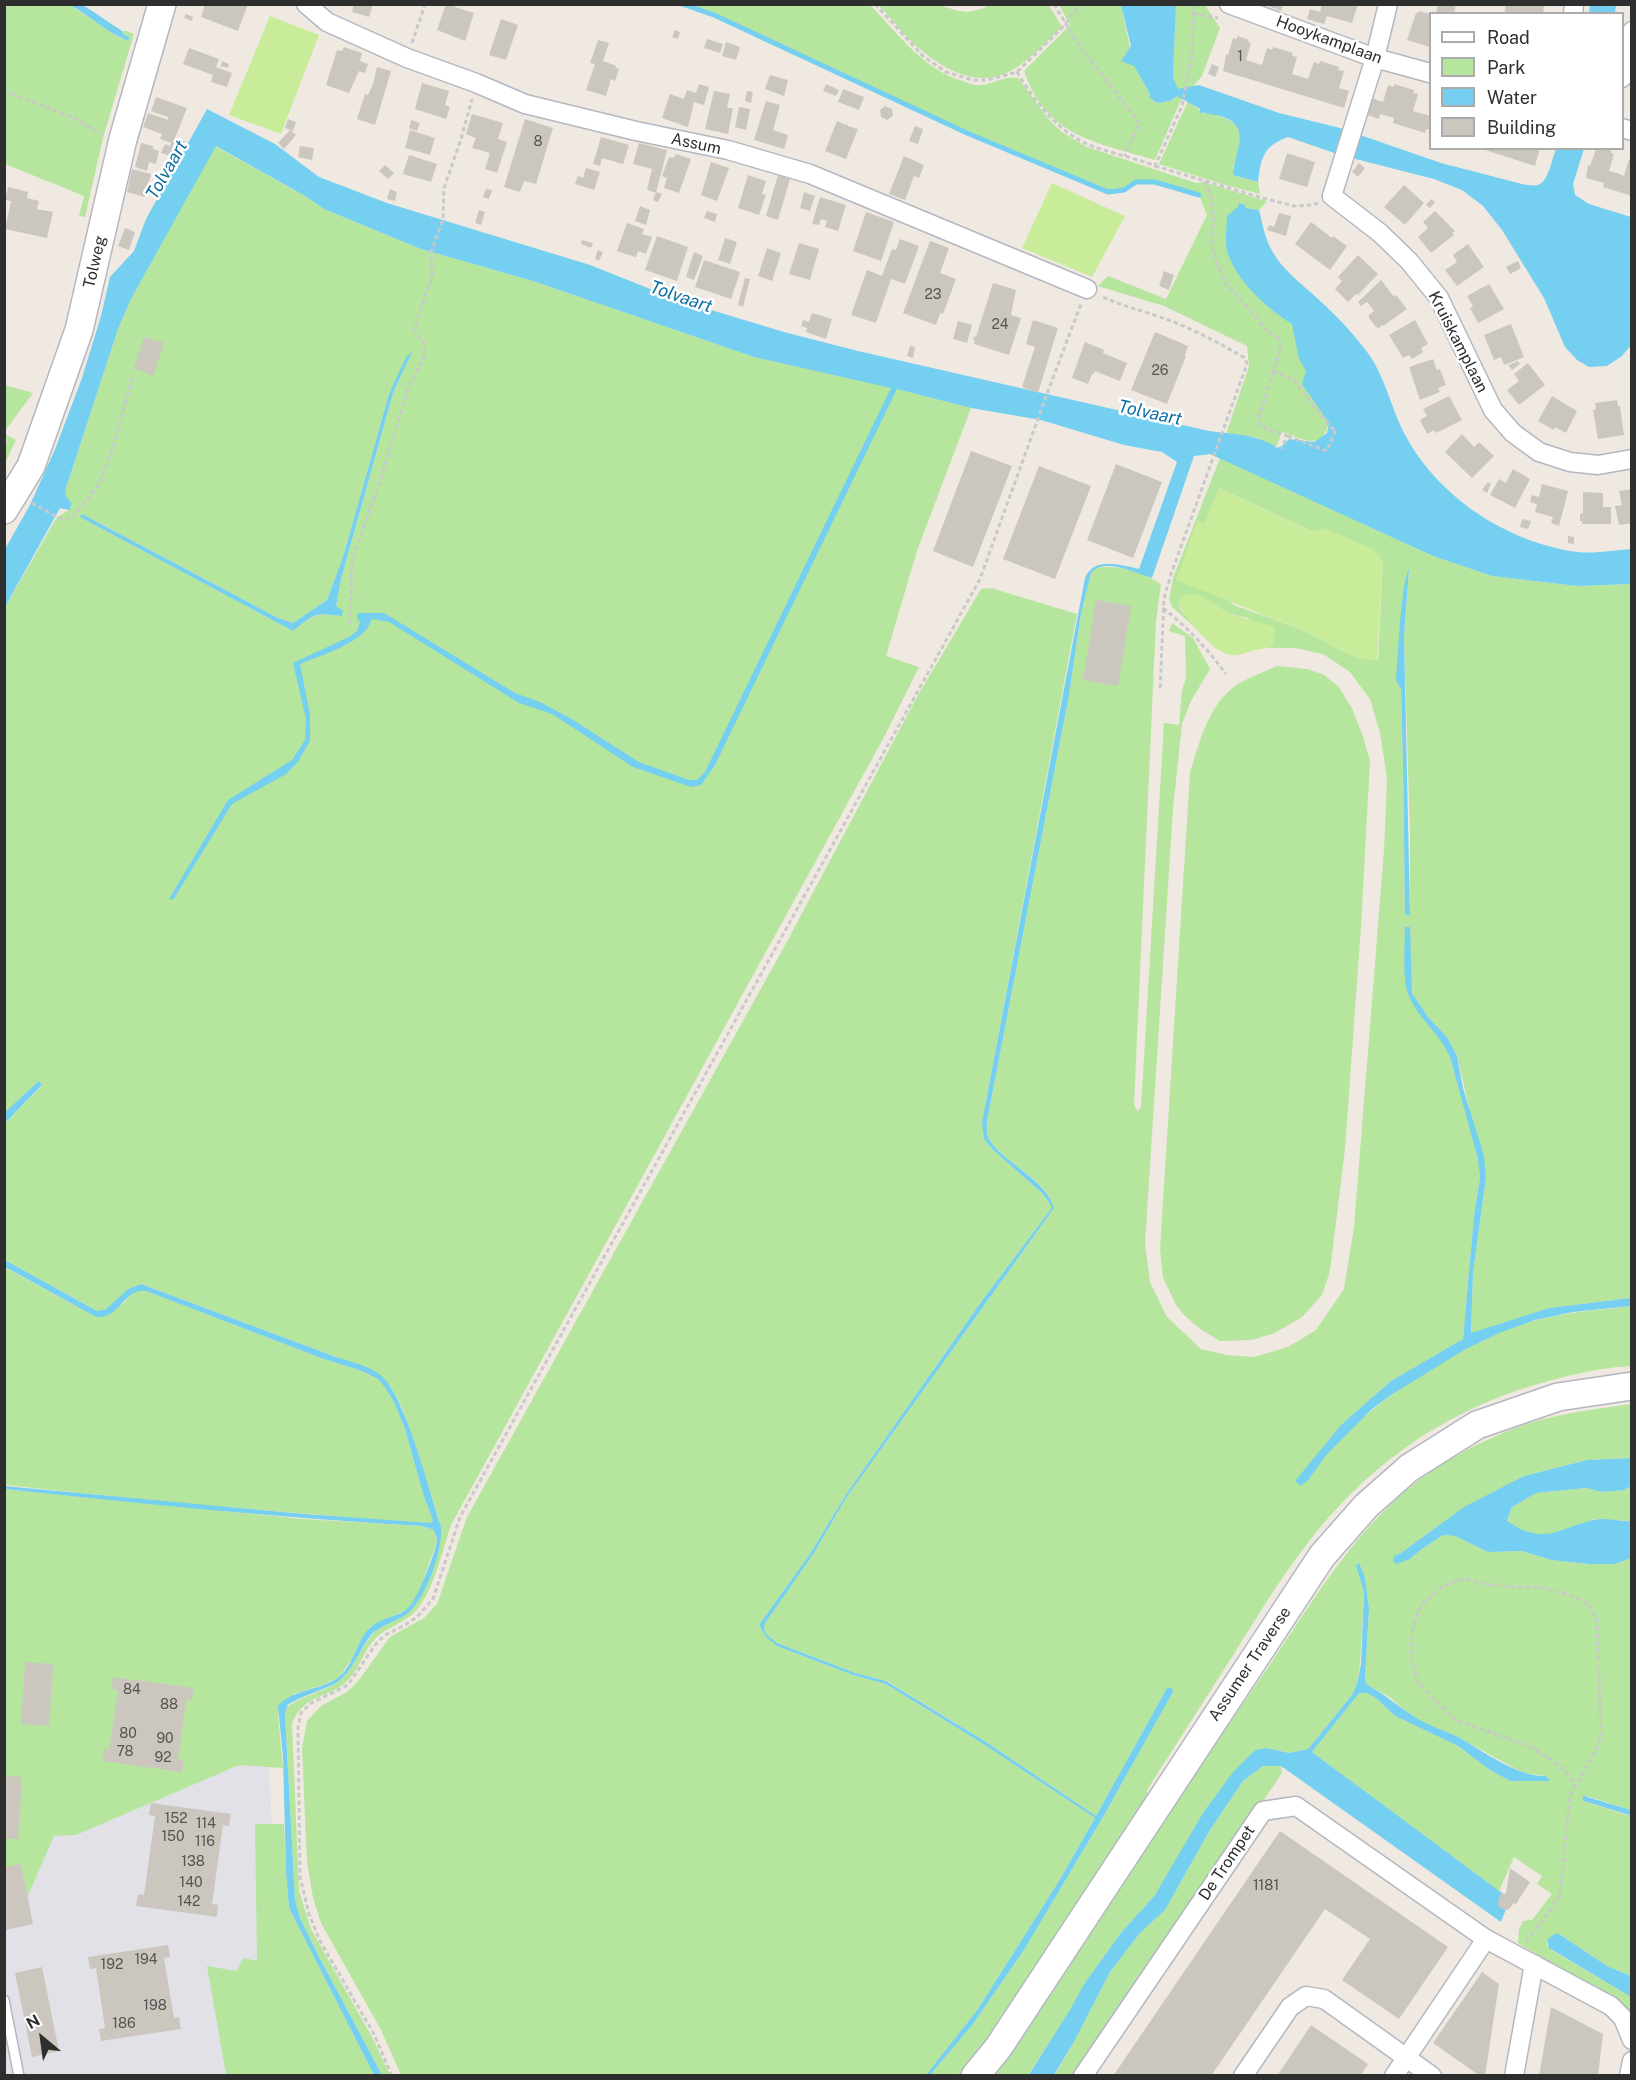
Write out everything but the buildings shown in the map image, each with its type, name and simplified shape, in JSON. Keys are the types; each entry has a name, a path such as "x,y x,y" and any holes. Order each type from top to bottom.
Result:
{"main road":[{"name":"Tolweg","path":"4,510 31,466 79,330 123,139 162,4"},
{"name":"Assumer Traverse","path":"975,2076 998,2048 1322,1556 1366,1506 1409,1468 1477,1425 1558,1397 1632,1386"}],"street":[{"name":"Assum","path":"306,4 327,22 407,58 525,104 636,131 728,150 810,174 1087,289"},
{"name":"Hooykamplaan","path":"1229,4 1376,58 1429,73"},
{"path":"1332,196 1376,58 1388,4"},
{"path":"1624,73 1632,31"},
{"name":"Kruiskamplaan","path":"1332,196 1380,233 1409,261 1439,298 1493,410 1513,433 1539,452 1570,462 1598,465 1632,459"},
{"name":"De Trompet","path":"1083,2076 1263,1811 1296,1806 1486,1939 1611,2006 1623,2018 1632,2040"},
{"path":"1394,2076 1486,1939"},
{"path":"1514,2076 1534,1964"},
{"path":"1243,2076 1290,2007 1306,1996 1324,1999 1432,2076"},
{"path":"1629,2076 1632,2061"}],"lane":[{"path":"4,2000 19,2076"}],"path":[{"path":"407,58 425,4"},
{"path":"875,4 923,56 946,72 973,80 1017,72 1065,25 1081,4"},
{"path":"1054,4 1065,25 1139,122 1125,156"},
{"path":"1155,166 1182,106 1192,54 1194,4"},
{"path":"1017,72 1041,106 1059,125 1077,139 1155,166 1294,206 1313,205 1332,196"},
{"path":"350,624 351,561 383,472 407,392 425,355 424,342 414,330 432,276 431,252 443,219 444,188 461,139 476,83"},
{"path":"4,91 72,117 98,133 123,139"},
{"path":"1205,181 1211,197 1214,219 1211,242 1225,282 1267,330 1278,338 1281,347 1273,371 1259,417 1260,426 1327,451 1336,429 1331,428 1294,380 1273,371"},
{"path":"392,2076 374,2034 320,1941 309,1914 300,1877 298,1728 301,1713 311,1703 348,1685 375,1645 385,1635 417,1617 433,1599 460,1517 981,579 1087,289 1126,307 1159,316 1199,333 1245,357 1247,364 1171,574 1163,608 1160,691"},
{"path":"31,502 66,520 72,517 97,488 113,448 133,375"},
{"path":"1282,449 1287,436"},
{"path":"1163,608 1197,638 1226,674"},
{"path":"1516,1954 1560,1894 1570,1796 1598,1746 1601,1736 1597,1619 1589,1605 1576,1597 1541,1587 1508,1587 1465,1578 1443,1586 1421,1605 1413,1627 1411,1653 1417,1682 1455,1720 1527,1745 1566,1771 1575,1786"}],"shaded area":[{"path":"268,1742 279,1979 265,2075 5,2075 4,1836 49,1827"}],"green space":[{"path":"4,5 70,5 120,38 128,40 122,31 134,34 103,138 85,217 79,216 84,196 5,164"},
{"path":"682,5 870,5 923,60 949,76 977,85 1007,78 1018,78 1049,120 1062,132 1087,147 1196,183 1203,182 1267,201 1259,210 1245,208 1239,203 1315,346 1329,422 1322,437 1311,441 1282,432 1276,447 1258,438 1226,434 1249,366 1247,346 1164,306 1098,286 1108,276 1166,299 1207,215 1199,195 1155,182 1136,182 1124,190 1108,192 967,133 714,15"},
{"path":"878,5 940,5 968,12 990,5 1049,5 1062,27 1035,53 1012,70 1004,74 979,78 955,72 932,59 908,38"},
{"path":"1059,5 1121,5 1134,66 1150,94 1149,97 1157,103 1170,101 1177,96 1173,78 1176,5 1205,5 1220,28 1202,76 1180,102 1155,160 1076,134 1045,110 1034,93 1024,71 1070,25"},
{"path":"270,16 319,35 281,134 229,115"},
{"path":"1188,101 1202,112 1225,118 1236,125 1240,135 1239,152 1233,167 1233,175 1258,182 1260,194 1159,164"},
{"path":"215,146 324,209 421,249 533,281 754,357 891,387 971,408 917,551 886,656 919,667 884,737 451,1525 432,1584 421,1605 410,1616 376,1638 348,1680 333,1691 310,1701 297,1713 292,1723 299,1891 311,1929 372,2037 390,2075 382,2075 300,1918 295,1900 285,1715 287,1707 293,1703 342,1678 375,1632 407,1614 427,1577 441,1534 441,1526 402,1407 390,1386 369,1368 141,1284 128,1289 106,1309 97,1311 5,1260 5,1123 42,1086 39,1081 5,1112 5,607 57,517 69,510 72,505 64,495 66,488 118,329 131,299","holes":["411,353 393,393 341,579 336,606 342,616 315,616 293,631 81,517 82,514 278,618 293,623 327,600 344,554 389,394"]},
{"path":"1052,183 1125,216 1092,277 1022,248"},
{"path":"4,385 33,393 5,431"},
{"path":"5,434 16,440 5,463 7,441"},
{"path":"1220,458 1433,556 1492,576 1577,586 1631,584 1631,1298 1549,1308 1471,1334 1473,1273 1486,1178 1457,1056 1447,1037 1428,1017 1413,995 1414,1005 1444,1043 1450,1057 1479,1159 1480,1178 1474,1216 1463,1339 1391,1381 1342,1424 1309,1479 1327,1453 1346,1433 1396,1392 1453,1356 1510,1328 1560,1315 1631,1306 1631,1366 1564,1377 1525,1388 1463,1413 1406,1447 1355,1489 1310,1540 1272,1593 1147,1790 1149,1800 1005,2018 958,2075 930,2075 973,2024 1024,1950 1103,1817 1173,1692 1172,1689 1167,1688 1096,1816 986,1742 887,1681 855,1673 777,1643 766,1634 764,1623 814,1553 846,1498 1054,1208 1043,1188 996,1148 988,1137 987,1121 1069,695 1081,614 1091,573 1095,568 1112,567 1130,570 1161,584 1156,622 1134,1104 1137,1111 1141,1108 1164,723 1179,725 1182,690 1186,678 1185,636 1169,631 1172,623 1193,638 1210,669 1191,701 1182,724 1173,809 1145,1243 1150,1282 1167,1317 1201,1349 1227,1355 1254,1357 1288,1347 1316,1330 1344,1289 1354,1227 1384,850 1387,778 1380,733 1370,699 1350,672 1323,654 1295,648 1268,648 1273,644 1248,618 1230,614 1215,606 1178,602 1181,610 1198,630 1172,607 1169,599 1173,578","holes":["1219,488 1383,561 1378,660 1350,653 1299,629 1233,605 1198,521 1205,524","1409,570 1404,636 1410,915 1405,914 1401,689 1398,681"]},
{"path":"1219,488 1314,532 1324,528 1373,549 1383,561 1377,660 1362,659 1340,651 1309,633 1176,580 1197,521 1205,523"},
{"path":"991,588 1077,614 982,1122 984,1139 993,1150 1042,1193 1051,1205 1051,1209 981,1302 845,1496 810,1554 759,1625 766,1637 795,1653 853,1675 886,1684 985,1745 1095,1818 1059,1881 978,2009 926,2075 401,2075 381,2030 321,1923 313,1898 307,1862 302,1748 307,1721 321,1706 347,1692 359,1680 390,1637 424,1618 437,1604 467,1517 783,949 917,697 981,589"},
{"path":"1187,594 1200,595 1230,614 1275,627 1273,645 1237,655 1224,653 1200,634 1182,609 1178,602"},
{"path":"1277,666 1307,669 1324,675 1338,686 1352,708 1370,760 1345,1149 1330,1271 1322,1295 1302,1317 1275,1333 1252,1340 1220,1341 1200,1329 1176,1305 1163,1278 1160,1249 1190,773 1206,724 1219,702 1238,684"},
{"path":"4,1267 96,1317 124,1303 132,1292 140,1289 321,1358 362,1371 378,1379 394,1402 405,1429 424,1497 433,1520 427,1524 167,1502 5,1485"},
{"path":"1631,1404 1631,1458 1587,1460 1524,1476 1464,1508 1395,1556 1410,1559 1443,1535 1455,1536 1488,1552 1522,1551 1551,1560 1615,1564 1631,1558 1631,1810 1587,1796 1589,1803 1631,1818 1631,1976 1607,1966 1559,1934 1554,1934 1547,1940 1547,1945 1553,1951 1631,1997 1631,2013 1518,1943 1519,1929 1523,1921 1532,1920 1552,1894 1537,1884 1542,1876 1514,1857 1499,1891 1312,1752 1356,1697 1360,1693 1367,1693 1376,1698 1395,1716 1458,1746 1490,1770 1510,1781 1546,1776 1523,1773 1456,1736 1424,1723 1391,1698 1366,1684 1369,1608 1365,1578 1356,1566 1364,1592 1360,1664 1357,1684 1352,1695 1308,1749 1289,1753 1267,1748 1170,1871 1155,1895 1120,1934 1084,1984 1071,2010 1028,2075 995,2076 1316,1595 1369,1527 1422,1478 1450,1459 1481,1443 1540,1420"},
{"path":"1631,1486 1630,1521 1595,1519 1573,1528 1541,1536 1519,1529 1507,1522 1512,1507 1536,1493 1586,1488 1602,1492 1624,1490"},
{"path":"4,1489 303,1519 422,1526 434,1530 437,1541 418,1595 408,1609 371,1626 339,1677 323,1685 293,1694 278,1715 283,1768 239,1765 76,1835 54,1836 26,1900 5,1891"},
{"path":"1263,1766 1281,1766 1282,1773 1078,2075 1054,2076 1110,1972 1140,1933 1165,1910 1210,1830 1243,1781"},
{"path":"255,1824 284,1824 289,1908 374,2075 226,2075 207,1966 237,1971 243,1958 257,1961"}],"water":[{"path":"70,5 86,7 122,31 129,37 128,41 112,33"},
{"path":"1121,5 1176,5 1173,78 1178,89 1199,85 1279,113 1340,128 1441,163 1526,185 1542,183 1550,169 1556,150 1584,150 1573,184 1575,195 1589,204 1631,217 1631,345 1622,356 1607,366 1589,367 1577,360 1565,347 1544,298 1502,230 1483,206 1462,190 1434,179 1340,155 1288,137 1268,149 1260,166 1258,182 1233,175 1240,136 1234,123 1220,116 1202,112 1200,114 1200,109 1177,96 1170,101 1157,103 1149,97 1150,94 1134,66 1121,61 1131,46"},
{"path":"1590,5 1616,5 1615,12 1589,12"},
{"path":"207,109 275,144 319,177 387,203 590,265 678,300 784,332 1209,431 1253,437 1277,448 1289,439 1314,442 1327,433 1329,423 1302,384 1306,371 1299,359 1292,324 1273,311 1246,285 1228,254 1227,216 1238,207 1239,203 1245,205 1245,208 1259,210 1269,245 1275,257 1292,276 1339,319 1370,356 1380,374 1403,431 1434,476 1454,495 1499,526 1550,547 1577,552 1631,549 1631,584 1577,586 1492,576 1433,556 1210,454 1194,456 1152,578 1112,566 1097,568 1091,573 1081,614 1069,695 987,1121 988,1137 995,1147 1043,1189 1054,1208 846,1498 814,1553 765,1623 764,1628 766,1634 777,1643 855,1673 886,1681 986,1742 1096,1816 1167,1688 1172,1688 1173,1692 1103,1817 1024,1950 973,2024 930,2075 926,2075 978,2009 1059,1881 1095,1818 985,1745 886,1684 853,1675 777,1646 766,1637 759,1625 810,1554 845,1496 981,1302 1051,1209 1051,1205 1042,1193 993,1150 984,1139 982,1122 1085,578 1089,571 1101,564 1116,564 1139,569 1177,462 1162,452 1124,445 1041,420 971,408 897,389 715,765 701,785 691,787 633,767 552,714 519,703 389,622 372,619 361,635 352,641 300,664 310,715 310,741 297,763 286,774 232,804 173,900 169,899 228,800 292,760 305,740 306,719 293,663 357,631 360,622 357,613 384,613 515,693 540,702 570,718 639,762 689,780 697,780 705,772 891,388 754,357 533,281 421,249 324,209 216,146 131,299 118,329 66,488 65,495 72,504 69,510 60,508 5,607 5,549 30,505 56,447 82,378 110,277 134,251 146,219"},
{"path":"412,352 393,393 341,579 336,606 343,611 342,616 315,616 293,631 80,517 82,514 278,618 293,623 327,600 344,554 389,394 406,357"},
{"path":"1409,569 1404,636 1410,915 1405,915 1401,689 1396,680 1402,605"},
{"path":"1405,927 1410,927 1412,993 1428,1017 1447,1037 1457,1056 1463,1088 1484,1156 1486,1178 1473,1273 1471,1333 1549,1308 1631,1298 1631,1306 1573,1312 1535,1320 1499,1333 1464,1350 1371,1410 1327,1454 1301,1486 1295,1481 1342,1424 1391,1381 1463,1339 1474,1216 1480,1178 1478,1159 1450,1057 1441,1041 1418,1012 1407,990"},
{"path":"39,1081 42,1085 5,1123 5,1112"},
{"path":"5,1260 97,1311 106,1309 128,1289 141,1284 369,1368 389,1384 398,1401 415,1444 441,1526 439,1548 432,1573 414,1607 407,1614 371,1635 342,1678 290,1704 287,1706 285,1715 295,1900 300,1918 318,1955 382,2075 374,2075 289,1908 283,1757 278,1706 291,1696 336,1679 347,1667 366,1632 376,1623 401,1613 409,1607 434,1553 437,1539 434,1530 422,1526 265,1515 109,1500 5,1489 4,1486 304,1514 431,1523 433,1520 424,1497 405,1429 394,1402 378,1379 362,1371 321,1358 146,1291 132,1294 111,1313 96,1317 5,1267"},
{"path":"1631,1458 1631,1486 1624,1490 1602,1492 1586,1488 1536,1493 1512,1507 1507,1521 1520,1529 1541,1534 1560,1531 1598,1519 1631,1521 1631,1558 1615,1564 1551,1560 1522,1551 1488,1552 1455,1536 1443,1535 1410,1559 1396,1564 1393,1561 1394,1556 1464,1507 1524,1476 1587,1460"},
{"path":"1359,1563 1365,1578 1369,1608 1366,1684 1413,1716 1458,1737 1512,1768 1546,1776 1550,1781 1510,1781 1490,1770 1458,1746 1395,1716 1376,1698 1367,1693 1360,1693 1356,1697 1312,1752 1510,1899 1501,1922 1281,1766 1263,1766 1243,1781 1210,1830 1165,1910 1140,1933 1110,1972 1054,2075 1028,2076 1084,1984 1120,1934 1155,1895 1203,1813 1233,1772 1255,1750 1267,1748 1289,1753 1308,1749 1352,1695 1361,1664 1364,1592 1356,1566"},
{"path":"1584,1796 1631,1810 1631,1818 1629,1815 1584,1801 1582,1798"},
{"path":"1554,1934 1559,1934 1607,1966 1631,1976 1631,1997 1549,1948 1547,1940"}],"waterway":[{"path":"682,4 714,15 967,133 1108,192 1124,190 1136,182 1155,182 1199,195"}],"water label":[{"name":"Tolvaart","path":"167,170"},
{"name":"Tolvaart","path":"681,297"},
{"name":"Tolvaart","path":"1150,413"}]}
